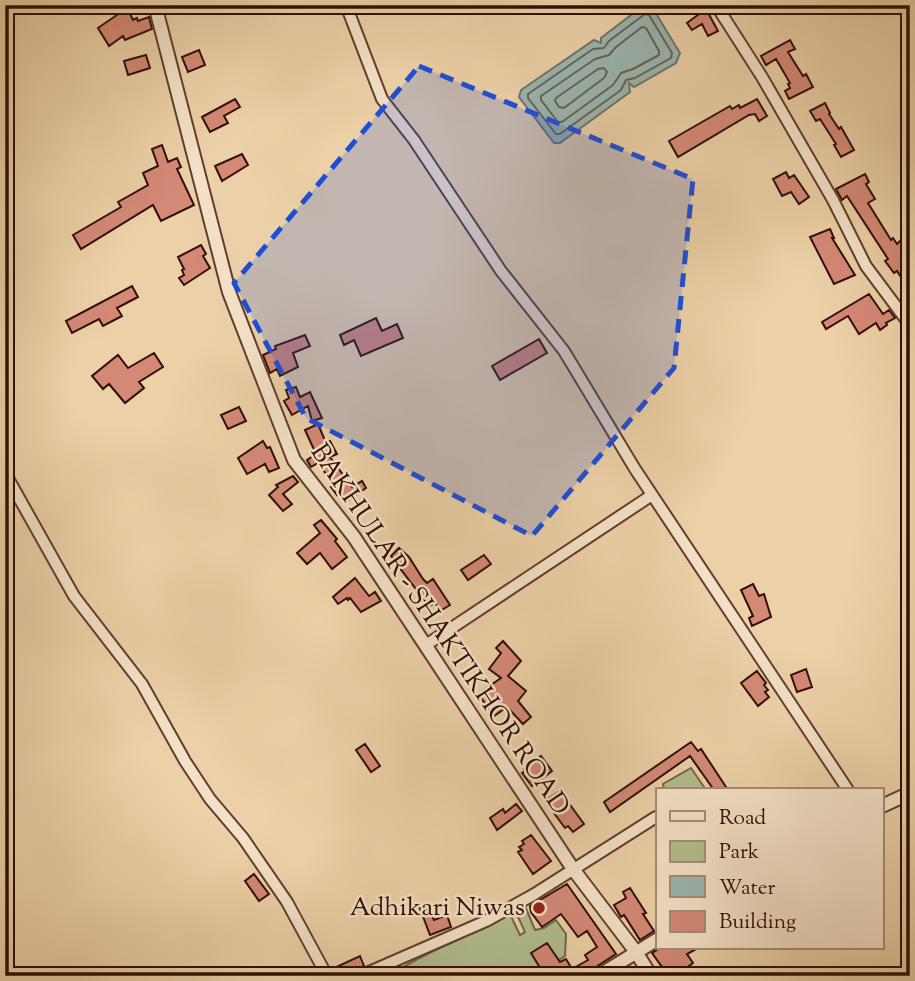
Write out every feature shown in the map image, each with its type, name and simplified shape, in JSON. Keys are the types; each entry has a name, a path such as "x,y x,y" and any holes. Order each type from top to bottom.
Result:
{"street":[{"name":"BAKHULAR - SHAKTIKHOR ROAD","path":"155,5 229,292 293,460 354,537 573,869 636,952 650,976"},
{"path":"346,5 382,99 414,140 500,271 564,351 652,495 847,788"},
{"path":"716,5 762,77 833,200 866,266 910,325"},
{"path":"5,473 74,596 142,684 185,761 210,799 243,838 287,902 327,976"},
{"path":"426,645 652,495"},
{"path":"884,805 910,793"},
{"path":"360,976 486,921 656,817"},
{"path":"598,976 656,940"}],"highlighted area":[{"path":"419,66 693,179 674,368 532,536 306,418 234,283"}],"green space":[{"path":"691,768 705,788 664,788 663,784"},
{"path":"525,906 535,930 556,920 566,934 565,956 534,976 399,976 397,971 410,963 509,912 520,935 525,932 515,910"}],"water":[{"path":"644,5 652,7 680,53 676,63 634,87 629,83 630,92 560,143 554,143 519,97 521,90 594,40 601,43 601,38"}],"building":[{"path":"113,5 126,5 133,20 149,17 152,29 125,40 123,36 109,46 98,28 117,15"},
{"path":"706,9 718,31 708,36 702,24 692,30 687,23"},
{"path":"790,40 795,49 788,52 813,87 789,99 785,91 790,88 790,83 776,59 766,65 761,56"},
{"path":"199,50 205,65 188,72 182,57"},
{"path":"146,55 150,68 128,75 124,61"},
{"path":"235,99 240,107 224,116 228,123 210,132 202,117"},
{"path":"757,99 767,116 759,121 755,114 749,115 678,157 669,141 730,106 732,109 739,105 740,108"},
{"path":"825,103 829,114 839,129 841,127 854,150 841,157 820,119 816,121 810,111"},
{"path":"162,145 168,162 177,158 181,167 177,169 194,205 161,221 153,205 81,249 73,235 121,207 118,202 148,185 143,173 158,166 152,149"},
{"path":"242,154 248,165 222,181 215,166"},
{"path":"786,172 789,178 794,175 809,197 799,204 791,192 782,196 773,179"},
{"path":"865,174 869,182 866,184 875,199 868,203 891,240 893,238 897,244 902,239 910,252 910,262 904,266 908,272 901,277 897,271 894,273 885,261 888,259 847,196 842,200 836,189"},
{"path":"830,229 832,238 855,275 834,284 810,237"},
{"path":"201,245 206,254 203,256 210,268 184,285 179,278 184,275 184,269 178,257"},
{"path":"132,286 138,297 117,308 122,316 103,326 99,319 72,333 66,321"},
{"path":"869,294 883,314 889,310 895,318 886,323 887,325 880,330 876,323 859,334 848,316 826,329 822,322"},
{"path":"376,318 382,331 397,324 403,338 361,356 354,340 344,345 340,335"},
{"path":"305,335 310,346 293,353 298,367 280,376 277,369 270,373 263,355 276,349 275,346"},
{"path":"539,339 547,353 500,380 492,366"},
{"path":"154,353 163,367 139,382 144,388 125,403 109,384 103,389 92,376 118,355 128,368"},
{"path":"296,387 300,397 310,392 322,418 312,421 308,406 292,415 284,401 289,398 286,390"},
{"path":"239,407 246,421 228,429 221,415"},
{"path":"318,424 326,443 330,441 337,454 330,457 352,487 362,481 366,488 347,501 341,492 337,495 331,487 334,485 318,463 311,467 307,460 316,454 305,430"},
{"path":"263,441 267,448 270,447 279,468 269,472 265,464 247,474 238,458"},
{"path":"293,476 298,482 283,494 292,504 283,511 269,495 278,487 276,485"},
{"path":"321,520 337,539 335,541 347,557 332,569 320,553 307,564 297,553 320,533 314,525"},
{"path":"399,548 409,557 427,583 433,579 450,605 440,611 435,603 429,606 391,556"},
{"path":"484,555 491,564 468,580 461,570"},
{"path":"355,578 369,596 375,592 381,601 361,612 350,598 338,604 333,597"},
{"path":"753,584 759,596 764,594 771,617 752,626 749,618 753,616 741,590"},
{"path":"503,641 521,661 508,676 526,691 518,701 531,717 523,724 507,707 494,716 478,694 501,678 489,669 501,653 496,648"},
{"path":"806,669 812,687 797,692 791,675"},
{"path":"757,671 766,683 764,685 768,690 765,692 769,697 758,706 741,683"},
{"path":"691,742 698,751 701,749 727,788 713,788 690,756 610,812 604,802"},
{"path":"365,744 380,766 371,772 356,750"},
{"path":"541,756 552,771 532,786 522,773"},
{"path":"560,791 584,824 573,832 568,826 565,828 545,801"},
{"path":"516,804 522,811 497,830 490,818 503,809 505,813"},
{"path":"531,835 551,861 533,874 518,852 522,850 519,847 524,844 522,841"},
{"path":"254,874 269,894 259,901 245,881"},
{"path":"567,884 616,954 593,969 589,976 545,976 531,953 547,943 560,962 566,959 572,969 588,960 585,955 597,947 587,931 578,937 561,914 542,927 531,912 530,906"},
{"path":"630,888 654,931 640,940 614,905 626,898 623,892"},
{"path":"426,903 434,920 447,915 451,927 430,935 419,906"},
{"path":"657,950 694,950 687,954 693,963 689,966 694,976 662,976 659,970 662,967 652,953"},
{"path":"360,956 364,966 343,976 335,976 332,969"}],"place":[{"name":"Adhikari Niwas","path":"539,908"}]}
